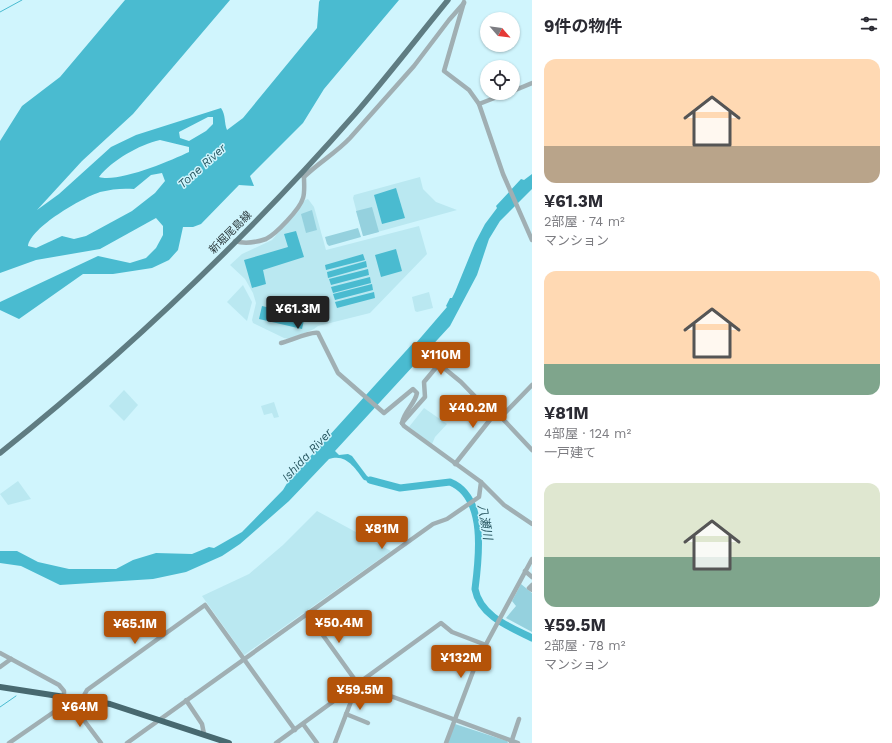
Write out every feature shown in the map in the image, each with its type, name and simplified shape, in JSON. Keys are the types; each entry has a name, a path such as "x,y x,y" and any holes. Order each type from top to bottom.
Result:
{"highway":[{"path":"0,687 110,704 160,719 228,743"}],"main road":[{"name":"新堀尾島線","path":"0,453 120,351 302,175 368,99 448,0"}],"street":[{"path":"235,241 242,243 265,239 281,226 303,199 302,175 311,172 319,162 340,149 414,66 465,1"},
{"path":"465,1 444,71 469,90 478,104 490,140 532,240"},
{"path":"520,88 532,84"},
{"path":"478,104 489,100"},
{"path":"280,343 297,339 314,332 318,333 338,373 380,410 386,413 408,392 413,389 415,390 417,393 416,398 404,415 402,423"},
{"path":"402,423 423,400 426,395 424,382 439,364 461,382 532,450"},
{"path":"456,464 493,416 498,417 532,385"},
{"path":"402,423 404,426 481,482 504,505 532,524"},
{"path":"127,743 433,524 447,519 477,499 481,494 481,482"},
{"path":"446,743 474,668 496,624 532,560"},
{"path":"525,571 532,577"},
{"path":"532,585 529,588 532,590"},
{"path":"82,699 87,690 205,605 295,730"},
{"path":"307,614 358,684 454,721 511,742 518,743"},
{"path":"276,743 441,623 452,632 486,645"},
{"path":"0,653 59,685 64,691 66,698 101,743"},
{"path":"0,667 11,659"},
{"path":"335,743 358,684"},
{"path":"9,743 66,698"},
{"path":"186,700 202,724 204,734"},
{"path":"346,714 368,723"},
{"path":"511,742 519,719"},
{"path":"303,724 317,743"}],"shaded area":[{"path":"420,177 423,189 436,202 457,210 363,236 353,198 354,195"},
{"path":"308,199 314,207 326,250 419,226 427,254 370,313 318,326 290,339 284,338 253,323 252,320 256,303 253,293 245,279 230,265 242,254 272,240 305,200"},
{"path":"372,207 379,232 363,236 356,211"},
{"path":"312,210 317,230 306,233 301,214"},
{"path":"358,228 361,237 329,246 327,244 325,237"},
{"path":"243,285 252,302 247,321 227,302"},
{"path":"429,292 433,308 417,312 415,311 412,297"},
{"path":"124,390 138,405 124,421 109,406"},
{"path":"274,402 279,417 274,418 272,413 264,415 261,406"},
{"path":"424,408 447,424 435,437 432,444 409,427"},
{"path":"18,481 31,499 8,505 0,494"},
{"path":"317,511 391,551 244,655 202,596 249,574 283,545"},
{"path":"521,584 532,593 532,632 506,618 516,606 512,601"},
{"path":"455,724 507,741 508,743 447,743"}],"water":[{"name":"Tone River","path":"125,0 230,0 133,114 82,161 37,210 59,194 111,147 136,135 221,108 224,113 227,130 243,118 317,28 320,0 399,0 324,89 303,123 250,176 254,186 239,185 201,224 193,227 183,227 178,250 169,260 152,268 113,274 83,274 19,319 0,310 0,302 98,256 130,263 146,258 156,248 163,235 163,226 156,218 100,249 36,260 0,273 0,141 22,106 60,77","holes":["208,117 213,117 213,124 206,131 189,141 180,138 179,132","160,140 189,147 189,152 170,161 131,174 108,178 99,177 118,159 135,149","162,173 165,181 155,193 132,211 86,236 74,239 62,236 36,248 28,246 31,238 47,222 82,200 100,192 109,190 134,189 151,175"]},
{"path":"532,174 532,189 500,221 489,239 477,275 450,326 335,451 339,455 348,454 352,456 367,476 380,484 364,480 353,466 345,460 340,458 329,459 289,501 240,544 222,556 186,572 153,579 60,585 21,566 0,563 0,551 17,551 38,562 69,569 116,569 133,560 156,553 192,554 209,547 214,548 242,532 283,490 289,480 414,342 416,343 447,307 446,306 450,298 452,298 455,292 475,243 485,224 497,208 496,206 521,179 524,180"},
{"path":"396,188 405,218 382,224 374,195"},
{"path":"296,231 304,257 263,270 266,284 252,288 244,260 288,247 284,234"},
{"path":"396,249 402,271 381,277 375,255"},
{"path":"363,254 365,260 326,270 325,265"},
{"path":"366,261 367,267 328,278 327,272"},
{"path":"368,269 369,275 331,285 329,279"},
{"path":"370,277 371,283 333,293 331,287"},
{"path":"372,284 373,290 335,300 333,294"},
{"path":"374,292 375,298 337,308 335,302"},
{"path":"262,306 305,316 302,329 259,319"}],"waterway":[{"path":"0,12 22,0"},
{"name":"八瀬川","path":"370,480 400,488 450,482 462,490 470,501 475,514 478,530 479,545 475,589 478,598 489,613 497,620 532,638"},
{"path":"0,707 16,696"}],"water label":[{"name":"Ishida River","path":"307,455"}]}
